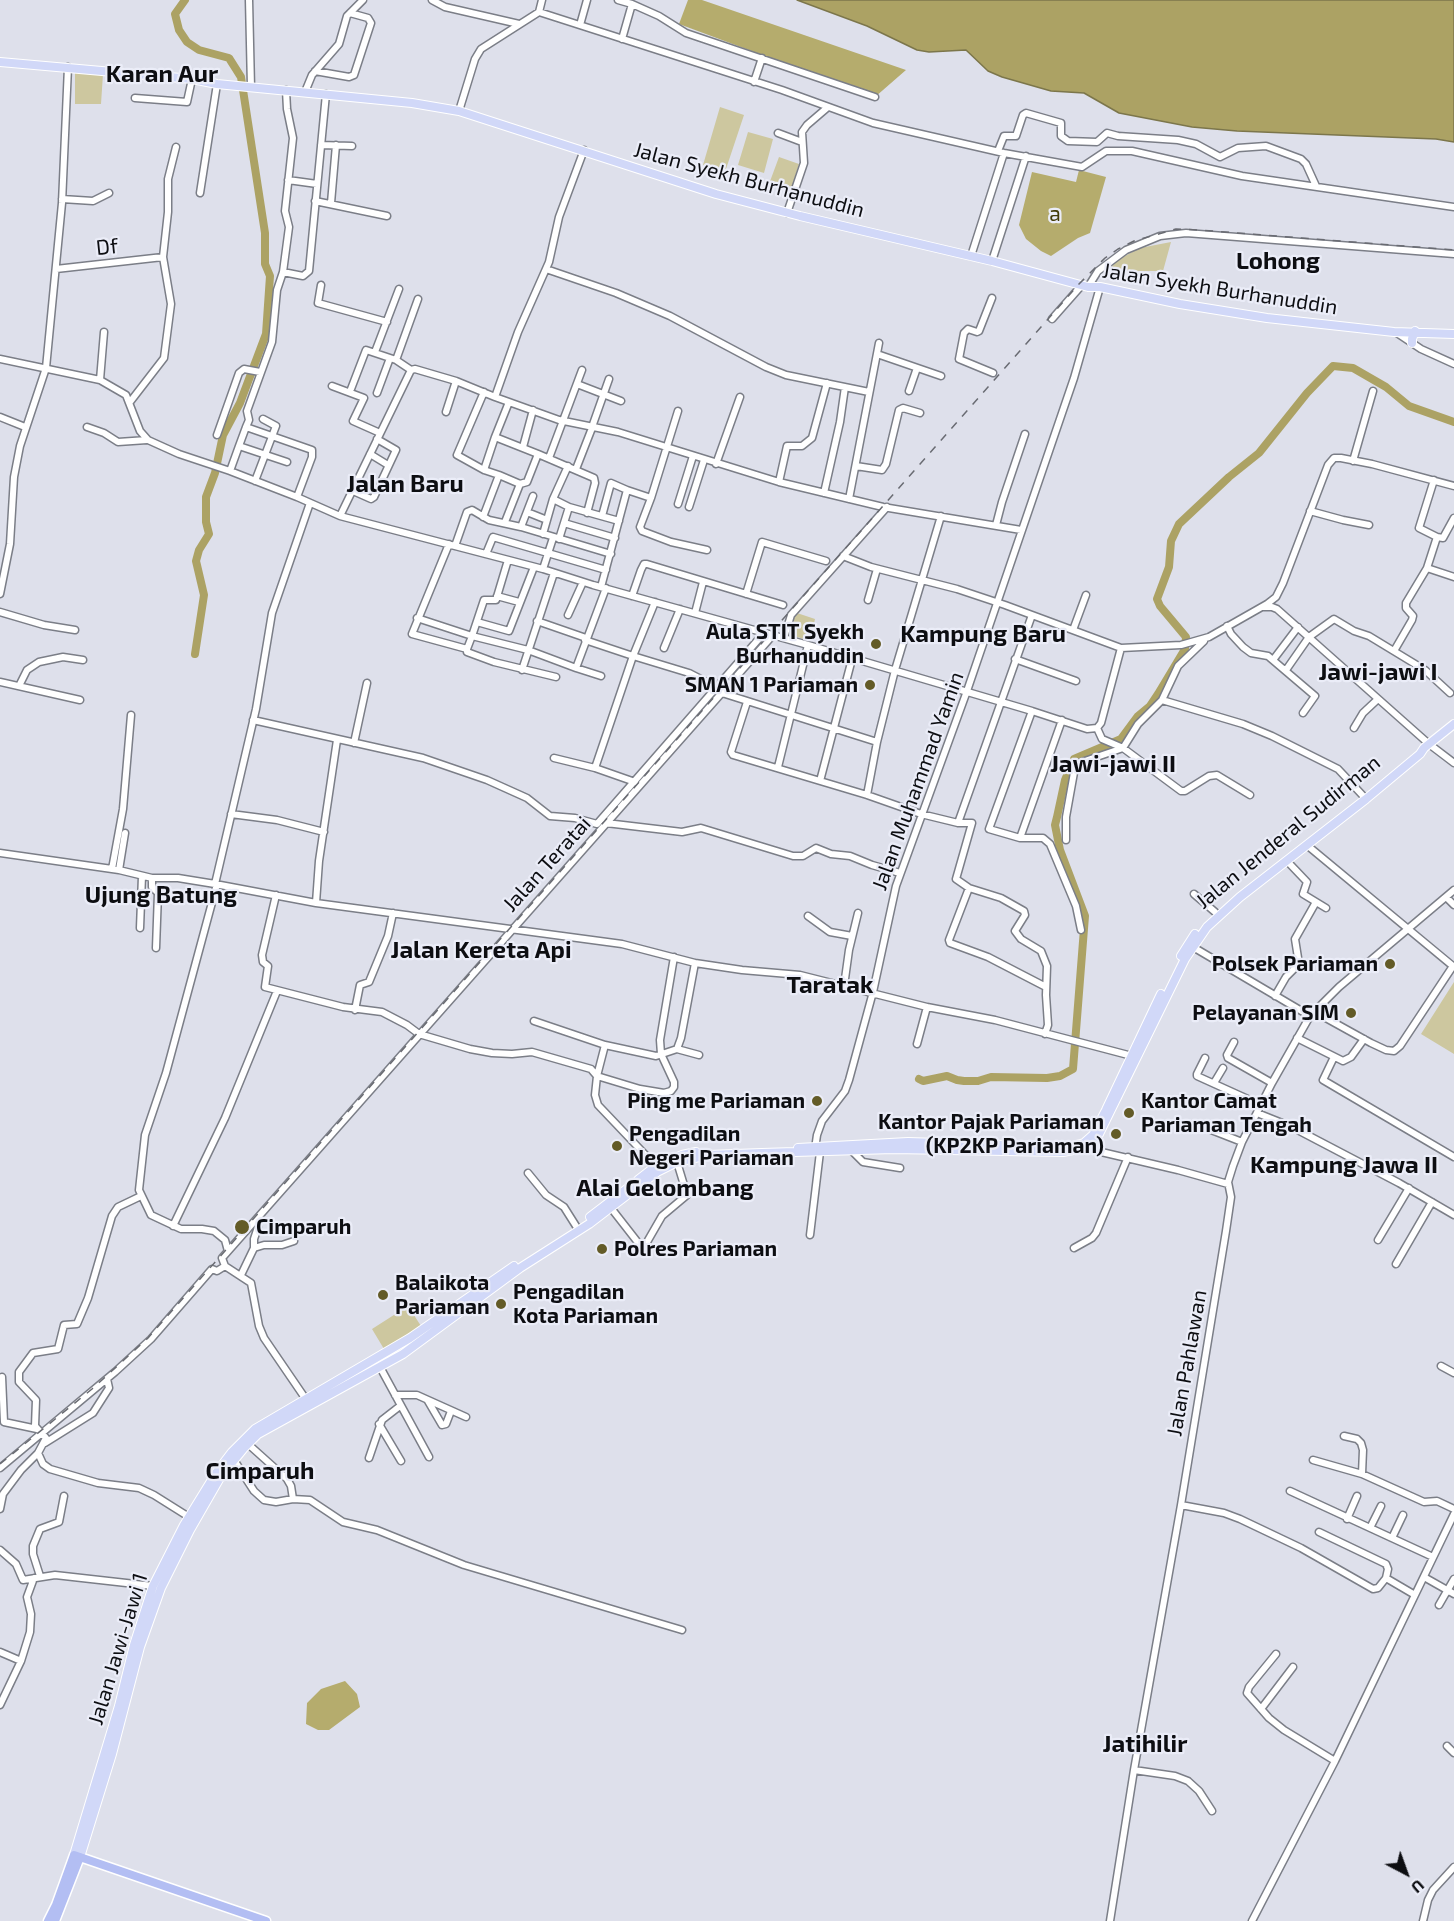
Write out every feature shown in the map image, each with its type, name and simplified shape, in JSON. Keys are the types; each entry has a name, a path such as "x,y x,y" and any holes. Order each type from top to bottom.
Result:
{"highway":[{"path":"48,1921 77,1856"},
{"path":"55,1921 77,1856"},
{"path":"77,1856 266,1921"}],"main road":[{"name":"Jalan Syekh Burhanuddin","path":"0,62 192,79 217,84 326,94 459,111 680,183 787,213 992,261 1085,286 1258,317 1394,332 1454,334"},
{"path":"1412,343 1415,332"},
{"name":"Jalan Jenderal Sudirman","path":"1118,1090 1132,1056 1168,986 1200,936 1268,872 1308,846 1417,750 1426,746 1454,724"},
{"name":"Jalan Jenderal Sudirman","path":"1088,1145 1118,1090 1188,944 1215,912 1364,797"},
{"path":"817,1151 908,1146 991,1148 1088,1145"},
{"path":"474,1297 611,1208 656,1166 691,1153 852,1151 908,1146"},
{"path":"557,1242 576,1226 657,1172 693,1157 729,1152"},
{"name":"Jalan Jawi-Jawi 1","path":"137,1646 153,1586 221,1476 257,1431 339,1384 474,1297"},
{"name":"Jalan Jawi-Jawi 1","path":"137,1646 189,1517 232,1452 257,1431 305,1398 380,1367 415,1347 474,1297"},
{"path":"410,1338 415,1347"},
{"path":"398,1346 404,1354"},
{"path":"77,1856 109,1753 137,1646"}],"street":[{"path":"245,86 249,0"},
{"path":"305,92 310,78 340,42 346,19 363,0"},
{"path":"432,0 445,7 519,24"},
{"path":"459,111 479,53 484,46 539,12 543,0"},
{"path":"580,25 587,0"},
{"path":"618,0 632,3 667,20 686,33 875,98"},
{"path":"622,39 632,3"},
{"path":"539,12 754,81 873,123 1001,152 1082,167 1106,151 1132,152 1242,176 1454,207"},
{"path":"315,71 349,77 354,75 371,23 368,18 350,13"},
{"path":"754,81 762,58"},
{"path":"0,594 10,544 14,477 20,446 46,368 62,199 68,67"},
{"path":"135,98 187,102 192,79"},
{"path":"200,193 217,84"},
{"path":"230,471 249,420 246,414 253,371 272,342 277,290 283,272 289,227 285,211 293,138 286,90"},
{"path":"283,272 303,276 308,274 326,94"},
{"path":"787,213 803,168 804,128 828,107"},
{"path":"970,256 1004,136 1016,136 1026,112 1061,123 1061,136 1068,141 1097,141 1107,133 1118,136 1178,140 1196,144 1220,157 1238,148 1266,146 1301,159 1306,164 1316,186"},
{"path":"778,134 802,142"},
{"path":"321,145 352,146"},
{"path":"331,203 336,145"},
{"path":"130,402 164,358 171,304 163,258 168,213 168,179 176,147"},
{"path":"495,397 518,332 546,269 561,210 584,150"},
{"path":"992,261 1026,156"},
{"path":"288,180 317,184"},
{"path":"62,199 93,201 109,193"},
{"path":"315,201 387,216"},
{"path":"1052,319 1098,271 1126,250 1160,236 1179,233 1256,237 1454,254"},
{"name":"Df","path":"56,269 163,258"},
{"path":"546,269 616,293 670,316 755,363 786,375 869,392"},
{"path":"321,285 318,303 387,321"},
{"name":"Jalan Muhammad Yamin","path":"810,1235 817,1136 822,1121 844,1091 849,1080 873,992 900,873 998,602 1074,378 1100,287"},
{"path":"375,352 399,288"},
{"path":"992,298 979,331 968,329 965,331 959,358 993,373"},
{"path":"377,393 418,299"},
{"path":"100,380 104,332"},
{"path":"1394,332 1454,364"},
{"path":"849,500 879,343"},
{"path":"351,388 365,351 368,350 393,359 411,370 415,369 456,381 563,420 618,432 780,482 849,500 1021,530"},
{"path":"877,354 941,376"},
{"path":"0,359 100,380 120,391 130,402 140,431 148,440 179,454 297,497 340,516 543,569 967,691 1087,729 1097,728"},
{"path":"909,391 917,368"},
{"path":"217,435 239,373 243,369 253,371"},
{"path":"340,516 411,370"},
{"path":"549,458 582,370"},
{"path":"576,469 609,380"},
{"path":"446,411 456,381"},
{"path":"780,482 787,446 802,446 812,438 827,383"},
{"path":"577,384 621,401"},
{"path":"332,386 364,398 353,421 379,436 396,450 372,498 353,491"},
{"path":"824,493 840,422 845,387"},
{"path":"1353,460 1373,391"},
{"path":"484,392 457,455 484,470 520,484 527,482 538,454"},
{"path":"716,464 740,397"},
{"path":"484,470 509,402"},
{"path":"856,466 882,470 886,464 898,410 903,408 920,413"},
{"path":"523,447 533,410"},
{"path":"678,411 640,527 642,531 671,542 707,550"},
{"path":"0,417 25,427"},
{"path":"255,481 276,425 263,419"},
{"path":"87,427 104,433 118,442 148,440"},
{"path":"246,427 307,447 313,453 297,497"},
{"path":"996,525 1025,434"},
{"path":"495,437 576,469 595,480 587,513"},
{"path":"239,446 287,462"},
{"path":"370,454 388,465"},
{"path":"678,504 693,456"},
{"path":"1277,609 1277,595 1330,461 1337,457 1353,460 1454,486"},
{"path":"689,507 704,460"},
{"path":"543,534 553,500 568,466"},
{"path":"483,517 500,476"},
{"path":"1434,480 1419,528 1443,538 1454,518"},
{"path":"602,516 611,483 651,498"},
{"path":"486,554 520,484"},
{"path":"576,668 603,587 627,490"},
{"path":"521,527 533,496"},
{"path":"553,500 587,513 619,521"},
{"path":"222,1268 222,1258 228,1251 225,1240 213,1231 181,1229 151,1215 139,1190 145,1136 166,1073 216,884 254,720 272,613 310,503"},
{"path":"543,569 548,552 564,523 569,507"},
{"path":"784,638 791,615 887,507"},
{"path":"556,677 522,670 476,656 467,652 466,649 413,635 417,618 469,510 478,512 489,520 521,527 610,554"},
{"path":"1310,511 1370,525"},
{"path":"527,512 547,520"},
{"path":"867,795 877,742 895,670 941,516"},
{"path":"564,523 615,538"},
{"path":"493,537 606,570"},
{"path":"1394,651 1412,620 1413,616 1406,608 1406,603 1427,568 1437,537"},
{"path":"746,594 762,542 826,561"},
{"path":"843,556 877,569 998,602 1121,648 1197,642 1258,609 1277,595"},
{"path":"466,649 484,600 494,601 497,596 508,560"},
{"path":"632,596 644,564 783,606"},
{"path":"477,622 509,631 534,567"},
{"path":"1427,568 1454,577"},
{"path":"868,600 877,569"},
{"path":"522,670 554,573"},
{"path":"568,615 583,582"},
{"path":"695,613 703,582"},
{"path":"1001,592 1005,605"},
{"path":"1073,630 1086,595"},
{"path":"497,596 519,603"},
{"path":"595,768 633,656 655,602"},
{"path":"1258,609 1272,607 1277,609 1378,699 1426,746 1454,763"},
{"path":"664,648 680,609"},
{"path":"0,612 44,625 75,630"},
{"path":"958,823 1032,615"},
{"path":"417,618 472,636 528,650 601,676"},
{"path":"1286,670 1309,637 1334,619 1354,631 1370,636 1394,651 1433,676 1450,693"},
{"path":"537,621 633,656 688,673 716,687 722,693 747,702 877,742"},
{"path":"1227,626 1235,640 1248,651 1255,655 1265,655 1273,660 1315,696 1303,713"},
{"path":"1273,660 1298,627"},
{"path":"254,720 423,758 487,780 527,798 550,816 575,818 597,824 764,633"},
{"name":"Jalan Teratai","path":"228,1251 773,635"},
{"path":"1066,840 1066,817 1075,767 1079,763 1122,747 1138,724 1162,700 1178,666 1209,637"},
{"path":"778,767 808,645"},
{"path":"1097,728 1102,720 1121,648"},
{"path":"19,686 23,675 39,662 63,657 83,660"},
{"path":"820,781 852,659"},
{"path":"1015,660 1076,681"},
{"path":"0,682 80,700"},
{"path":"354,742 368,683"},
{"path":"1354,728 1363,713 1378,699"},
{"path":"1162,700 1262,731 1338,770 1364,797"},
{"path":"747,702 732,753 921,813 958,823 972,823 956,878 969,888 1001,898 1024,910 1024,915 1015,931 1021,939 1034,945 1043,954 1047,966 1048,1025 1045,1034"},
{"path":"1032,711 989,829 1020,838 1043,838 1050,844 1073,900 1081,930"},
{"path":"116,869 131,715"},
{"path":"1020,838 1062,720"},
{"path":"1097,728 1100,737 1122,747 1183,791 1209,776 1217,775 1250,795"},
{"path":"316,903 337,740"},
{"path":"554,758 595,768 635,782"},
{"path":"231,814 277,820 324,832"},
{"path":"606,823 682,832 701,828 793,856 803,856 816,848 831,854 850,856 900,873"},
{"path":"116,869 125,833"},
{"path":"1192,947 1275,996 1386,1050 1396,1049 1453,967 1308,846"},
{"path":"0,853 116,869 152,878 178,878 216,884 316,903 622,944 695,963 800,975 927,1007 995,1020 1132,1056"},
{"path":"1287,861 1307,882 1304,894 1326,908"},
{"path":"140,928 142,876"},
{"path":"152,878 152,887 158,894 156,948"},
{"path":"969,888 949,940 950,943 988,957 1047,987"},
{"name":"Jalan Pahlawan","path":"1110,1921 1229,1213 1231,1197 1228,1184 1242,1142 1272,1083 1312,1014 1339,987 1454,890"},
{"path":"1194,894 1215,912"},
{"path":"276,895 262,959 268,966 264,986 355,1010 389,1015 419,1034 492,1053 532,1052 587,1067 597,1076 640,1089 664,1093 671,1091 674,1087 674,1082 661,1054 660,1031 674,957"},
{"path":"1446,897 1454,905"},
{"path":"1275,996 1287,976 1298,965 1295,939 1316,902"},
{"path":"355,1010 360,985 369,982 388,936 393,913"},
{"path":"844,986 858,913"},
{"path":"808,916 830,932 852,936"},
{"path":"677,1049 695,963"},
{"path":"173,1226 225,1118 277,991"},
{"path":"917,1044 927,1007"},
{"path":"534,1021 605,1045 656,1056 677,1049 699,1055"},
{"path":"1297,1038 1343,1061 1349,1059 1364,1039"},
{"path":"1234,1042 1227,1055 1228,1058 1272,1083"},
{"path":"605,1045 597,1076 595,1095 598,1105 656,1166"},
{"path":"1334,1057 1323,1080 1454,1158"},
{"path":"1205,1058 1197,1075 1261,1106"},
{"path":"1214,1083 1223,1068"},
{"path":"1257,1113 1292,1127 1409,1188 1454,1215"},
{"path":"1201,1126 1242,1142"},
{"path":"1088,1145 1228,1184"},
{"path":"852,1151 863,1162 900,1168"},
{"path":"1074,1248 1092,1238 1096,1233 1128,1158"},
{"path":"611,1208 644,1249 662,1216 687,1195 677,1162"},
{"path":"528,1173 546,1195 564,1208 576,1226"},
{"path":"1378,1240 1409,1188"},
{"path":"37,1429 35,1424 36,1400 19,1382 19,1372 33,1353 58,1349 64,1325 77,1324 88,1298 112,1216 118,1207 141,1196"},
{"path":"1396,1264 1432,1202"},
{"path":"241,1275 254,1248 258,1227"},
{"path":"254,1248 264,1245 282,1245 294,1241"},
{"path":"0,1468 107,1379 151,1339 212,1269 222,1268 241,1275 253,1287 259,1326 264,1338 305,1398"},
{"path":"1441,1366 1454,1373"},
{"path":"380,1367 429,1457"},
{"path":"0,1509 2,1495 21,1470 38,1453 46,1438 37,1429 4,1422 2,1377"},
{"path":"43,1444 93,1413 110,1388 107,1379"},
{"path":"395,1395 412,1394 466,1417"},
{"path":"428,1401 442,1425 446,1424 451,1411"},
{"path":"369,1458 379,1424 386,1415 400,1407"},
{"path":"379,1424 401,1461"},
{"path":"1344,1437 1357,1439 1361,1443 1362,1474"},
{"path":"248,1444 287,1479 291,1486 293,1499"},
{"path":"38,1453 43,1464 50,1469 98,1483 139,1488 189,1517"},
{"path":"234,1460 261,1498 276,1502 293,1499 310,1500 343,1522 373,1529 464,1564 682,1630"},
{"path":"1252,1921 1335,1761 1454,1512 1437,1501 1428,1503 1418,1500 1362,1474 1313,1460"},
{"path":"1290,1491 1433,1557"},
{"path":"0,1705 21,1661 30,1632 31,1614 27,1597 37,1577 33,1546 40,1530 59,1522 64,1496"},
{"path":"1347,1519 1357,1496"},
{"path":"1181,1505 1224,1514 1246,1522 1301,1548 1373,1588 1378,1588 1386,1578 1388,1569 1386,1564 1319,1532"},
{"path":"1370,1528 1381,1506"},
{"path":"1392,1538 1403,1515"},
{"path":"0,1550 16,1564 23,1580 63,1576 153,1586"},
{"path":"1424,1577 1454,1594"},
{"path":"1386,1578 1415,1595"},
{"path":"1439,1605 1454,1579"},
{"path":"0,1653 21,1661"},
{"path":"1276,1654 1247,1690 1262,1709 1284,1730 1335,1761"},
{"path":"1262,1709 1293,1667"},
{"path":"1446,1746 1454,1753"},
{"path":"1134,1770 1175,1776 1188,1781 1199,1791 1212,1811"},
{"path":"1423,1921 1433,1890 1454,1867"}],"shaded area":[{"path":"797,0 1454,0 1454,142 1436,139 1237,131 1192,127 1119,113 1084,93 1051,91 1002,77 988,71 966,50 929,52 917,50 867,26"},
{"path":"75,73 103,74 101,104 75,104"},
{"path":"720,107 744,115 725,172 703,165"},
{"path":"748,132 773,139 764,173 738,165"},
{"path":"779,157 799,164 791,190 769,184"},
{"path":"1171,242 1163,271 1107,271 1119,259 1140,248"},
{"path":"797,613 815,619 810,641 791,635 791,624"},
{"path":"1454,982 1454,1054 1421,1034"},
{"path":"408,1306 421,1326 384,1349 372,1329"}],"green space":[{"path":"688,0 702,0 906,70 875,97 679,24"},
{"name":"a","path":"1079,170 1106,177 1090,233 1051,256 1026,239 1019,225 1032,172 1076,182"},
{"path":"345,1681 357,1694 360,1707 329,1730 318,1730 306,1724 307,1703 321,1689"}],"waterway":[{"path":"185,0 175,14 179,30 187,42 199,50 229,58 241,77 265,233 265,264 270,276 266,334 240,403 223,435 215,473 206,497 206,522 209,534 199,550 196,561 204,595 195,654"},
{"path":"919,1079 923,1081 947,1076 964,1081 978,1081 991,1077 1047,1078 1060,1076 1073,1069 1085,916 1060,850 1055,825 1065,780 1074,759 1121,739 1138,716 1150,706 1185,649 1186,637 1160,606 1157,599 1169,567 1171,541 1179,524 1229,477 1259,453 1307,393 1333,366 1353,368 1386,387 1409,406 1454,422"}],"railway":[{"path":"0,1464 92,1389 148,1338 1079,284 1105,258 1134,241 1176,229 1454,250"}],"place":[{"name":"Aula STIT Syekh Burhanuddin","path":"876,644"},
{"name":"SMAN 1 Pariaman","path":"870,685"},
{"name":"Polsek Pariaman","path":"1390,964"},
{"name":"Pelayanan SIM","path":"1351,1013"},
{"name":"Ping me Pariaman","path":"817,1101"},
{"name":"Kantor Camat Pariaman Tengah","path":"1129,1113"},
{"name":"Kantor Pajak Pariaman (KP2KP Pariaman)","path":"1116,1134"},
{"name":"Pengadilan Negeri Pariaman","path":"617,1146"},
{"name":"Cimparuh","path":"242,1227"},
{"name":"Polres Pariaman","path":"602,1249"},
{"name":"Balaikota Pariaman","path":"383,1295"},
{"name":"Pengadilan Kota Pariaman","path":"501,1304"}],"district":[{"name":"Karan Aur","path":"162,74"},
{"name":"Lohong","path":"1278,261"},
{"name":"Jalan Baru","path":"405,484"},
{"name":"Kampung Baru","path":"983,634"},
{"name":"Jawi-jawi I","path":"1378,672"},
{"name":"Jawi-jawi II","path":"1113,764"},
{"name":"Ujung Batung","path":"161,895"},
{"name":"Jalan Kereta Api","path":"481,950"},
{"name":"Taratak","path":"830,985"},
{"name":"Kampung Jawa II","path":"1344,1165"},
{"name":"Alai Gelombang","path":"665,1188"},
{"name":"Cimparuh","path":"260,1471"},
{"name":"Jatihilir","path":"1145,1744"}]}
